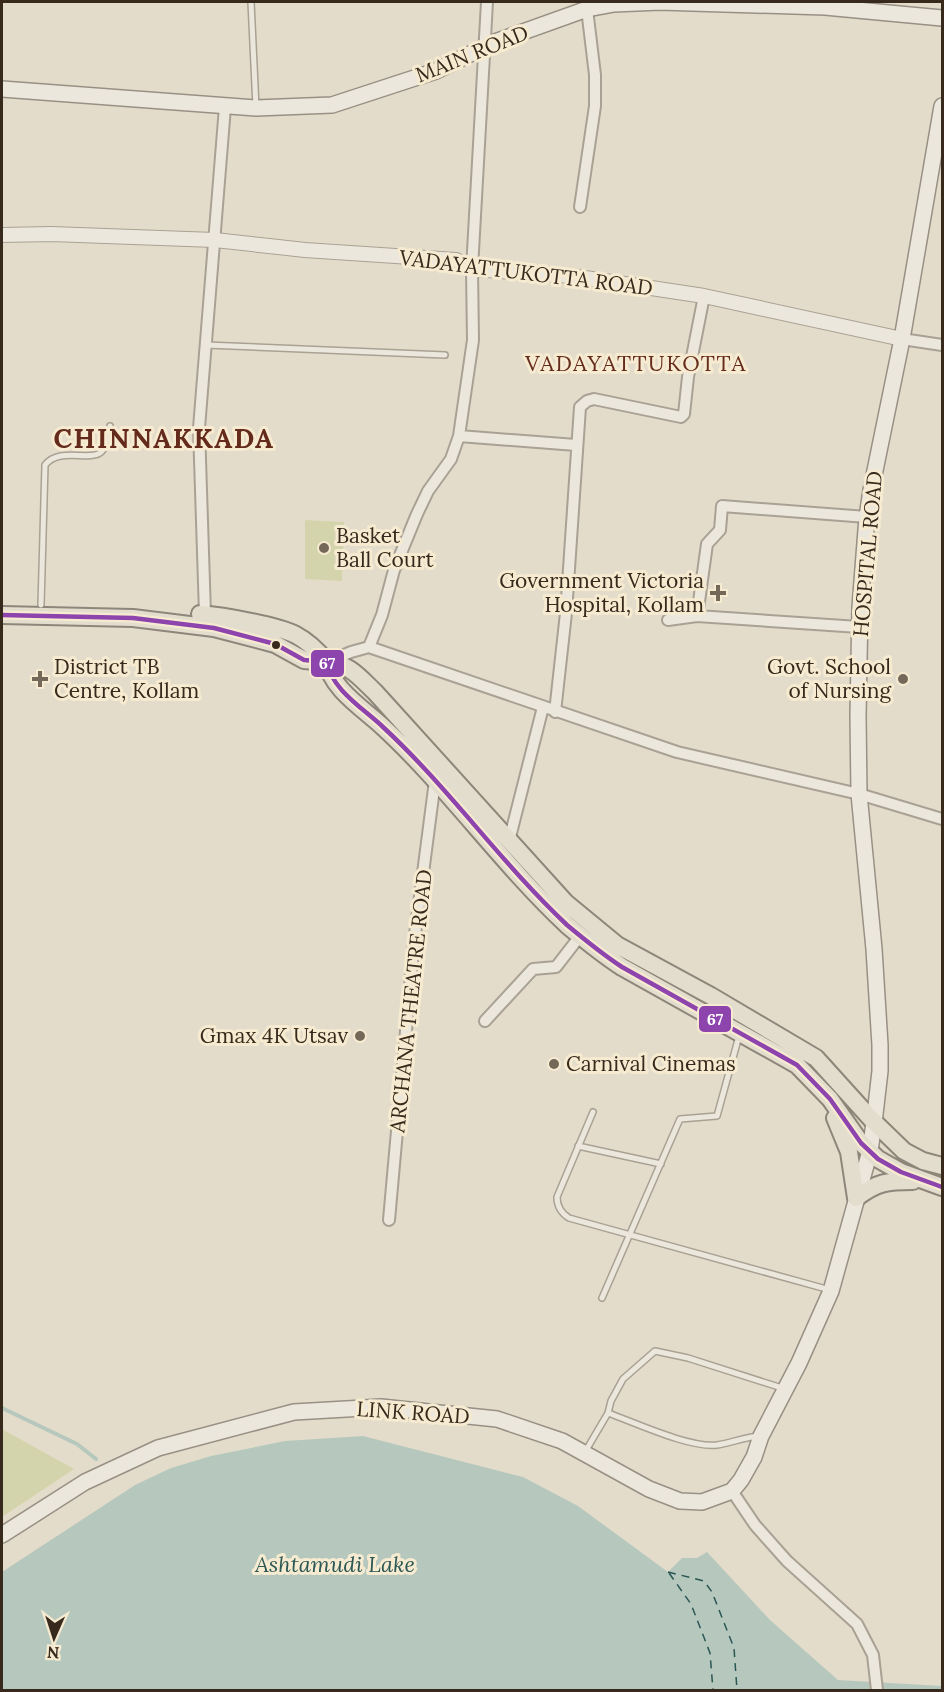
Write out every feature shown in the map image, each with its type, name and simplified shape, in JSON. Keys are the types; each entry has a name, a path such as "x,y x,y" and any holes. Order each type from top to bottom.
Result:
{"main road":[{"name":"MAIN ROAD","path":"2,89 225,107 332,105 436,71 485,46 587,9 614,4 660,2 825,7 942,18"},
{"name":"HOSPITAL ROAD","path":"870,1151 880,1071 880,1045 860,794 858,717 860,627 867,517 882,431 902,339 942,106"},
{"path":"2,603 205,615 255,623 295,634 315,648 327,663 329,674 343,690 393,736 528,885 594,949 797,1065 830,1100 861,1143 878,1159 901,1172 942,1187"},
{"path":"2,615 133,618 203,626 275,644 304,660 339,663 350,669 375,692 566,903 616,945 711,996 816,1058 874,1123 904,1151 923,1161 942,1166"},
{"path":"830,1100 849,1152 856,1198"},
{"path":"732,1491 749,1466 761,1436 800,1363 831,1291 870,1151"},
{"path":"856,1198 868,1188 884,1181 925,1181"},
{"name":"LINK ROAD","path":"2,1535 85,1482 158,1448 294,1412 381,1407 497,1419 562,1441 649,1489 680,1501 702,1502 732,1491"}],"street":[{"path":"369,647 382,615 394,570 408,537 428,491 451,459 459,436 473,340 472,268 488,2"},
{"path":"580,207 595,106 595,75 587,9"},
{"path":"205,615 199,428 225,107"},
{"name":"VADAYATTUKOTTA ROAD","path":"2,235 51,234 215,240 305,250 456,260 472,268 572,276 704,296 902,339"},
{"path":"555,712 566,613 580,407 594,399 681,417 684,414 688,377 704,296"},
{"path":"902,339 942,345"},
{"path":"459,436 576,444"},
{"path":"697,616 706,544 720,530 722,506 867,517"},
{"path":"668,620 697,616 860,627"},
{"path":"327,663 369,647 677,752 860,794 942,819"},
{"path":"509,841 543,707"},
{"name":"ARCHANA THEATRE ROAD","path":"389,1220 414,942 435,781"},
{"path":"485,1021 533,969 556,967 580,936"},
{"path":"732,1491 755,1525 787,1561 857,1624 873,1656 877,1690"}],"lane":[{"path":"250,2 256,108"},
{"path":"206,345 445,355"},
{"path":"41,605 45,465 49,459 57,457 93,455 101,452 110,426"},
{"path":"602,1298 680,1119 717,1116 740,1032"},
{"path":"593,1112 556,1197 557,1206 563,1215 831,1291"},
{"path":"578,1146 661,1164"},
{"path":"584,1454 608,1413 611,1401 623,1379 656,1351 688,1358 785,1389"},
{"path":"608,1413 696,1444 717,1445 742,1438 761,1436"}],"green space":[{"name":"Basket Ball Court","path":"305,520 344,522 342,581 305,579"},
{"path":"2,1429 74,1469 2,1517"}],"water":[{"name":"Ashtamudi Lake","path":"363,1436 523,1477 578,1506 668,1572 682,1558 697,1558 707,1552 770,1620 838,1680 942,1686 942,1690 2,1690 2,1572 135,1485 171,1468 211,1456 285,1441"}],"waterway":[{"path":"2,1408 77,1444 96,1459"}],"ferry route":[{"path":"668,1572 704,1581 712,1592 734,1648 737,1690"},
{"path":"669,1573 691,1604 710,1653 713,1690"}],"transit line":[{"name":"67","path":"2,615 133,618 214,628 275,644 304,660 327,662 341,690 407,750 567,925 622,967 797,1065 830,1099 861,1143 878,1159 901,1172 942,1187"}],"place":[{"name":"Basket Ball Court","path":"324,548"},
{"name":"Government Victoria Hospital, Kollam","path":"718,593"},
{"name":"District TB Centre, Kollam","path":"40,679"},
{"name":"Govt. School of Nursing","path":"903,679"},
{"name":"Gmax 4K Utsav","path":"360,1036"},
{"name":"Carnival Cinemas","path":"554,1064"}],"district":[{"name":"VADAYATTUKOTTA","path":"636,363"},
{"name":"CHINNAKKADA","path":"164,439"}]}
